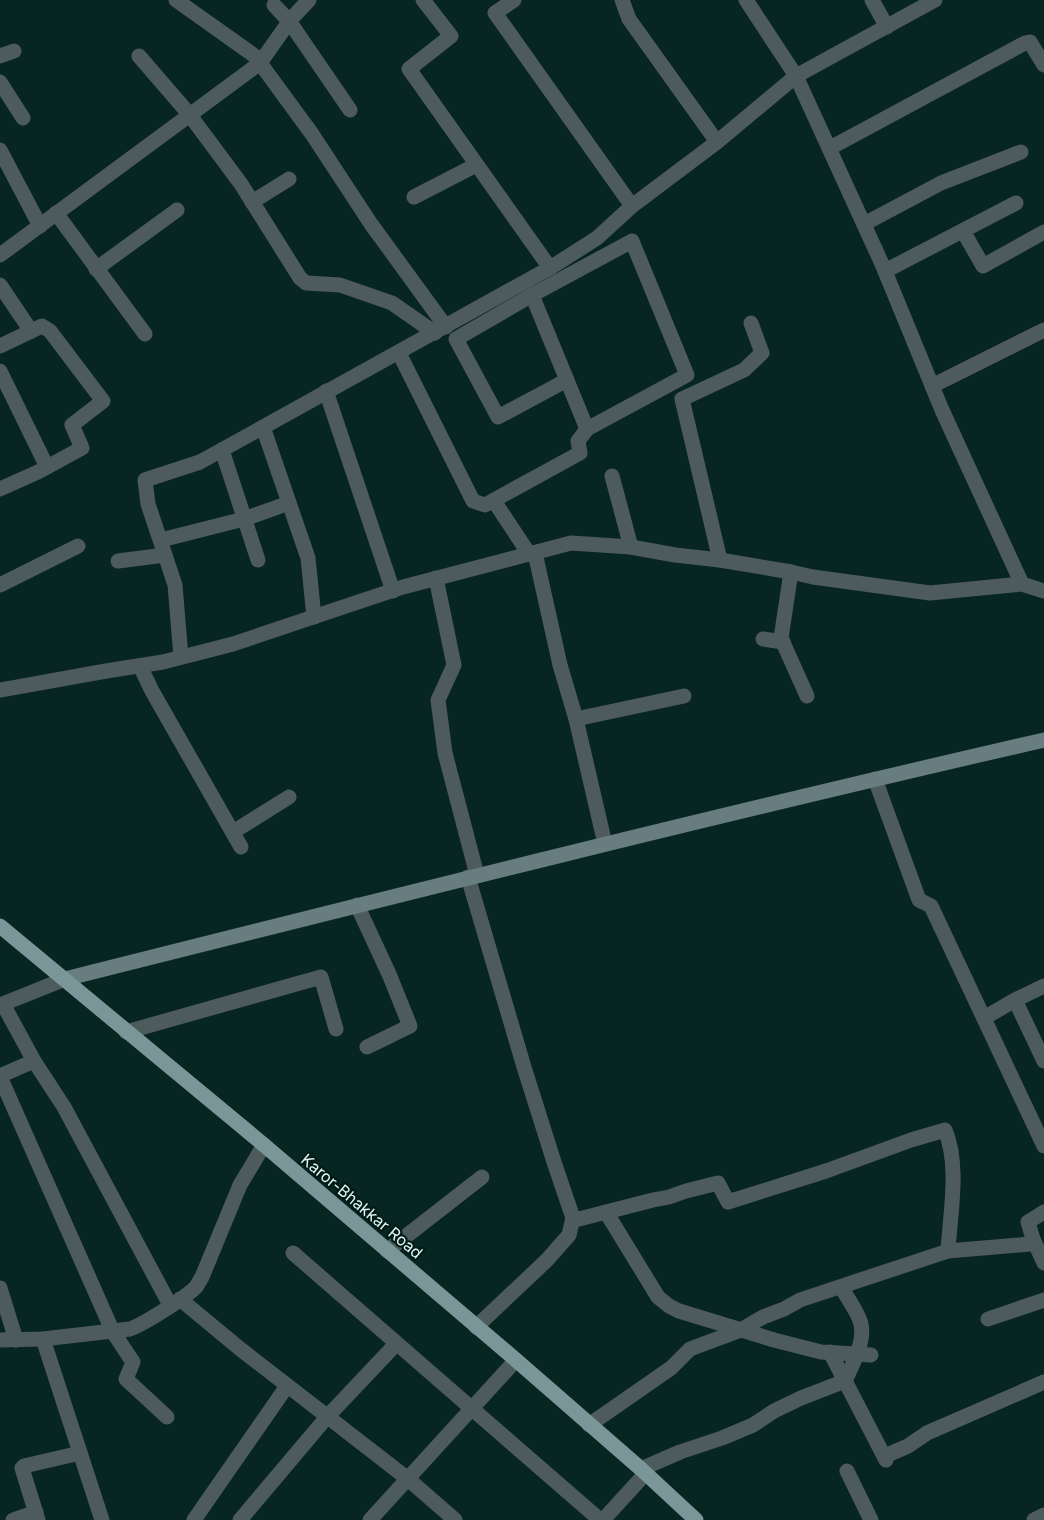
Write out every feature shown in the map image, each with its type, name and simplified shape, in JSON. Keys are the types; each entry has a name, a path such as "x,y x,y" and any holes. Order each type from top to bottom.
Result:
{"main road":[{"path":"66,979 472,876 1044,740"},
{"name":"Karor-Bhakkar Road","path":"0,926 264,1145 516,1360 696,1520"}],"street":[{"path":"176,0 261,62 312,134 440,330"},
{"path":"0,255 261,62 289,21 310,0"},
{"path":"423,0 451,36 409,69 550,268"},
{"path":"514,0 495,13 632,206"},
{"path":"622,0 629,19 716,142"},
{"path":"746,0 796,76 864,224 932,386 1022,584"},
{"path":"872,0 887,27"},
{"path":"182,657 175,585 148,504 145,480 200,462 550,268 597,238 632,206 716,142 796,76 936,0"},
{"path":"274,5 289,21 350,110"},
{"path":"830,148 1025,43 1030,42 1044,65"},
{"path":"139,56 190,114 241,184 300,278 306,283 340,285 392,303 440,330"},
{"path":"0,82 23,118"},
{"path":"0,150 40,226"},
{"path":"864,224 941,183 1021,152"},
{"path":"414,197 476,165"},
{"path":"252,202 289,179"},
{"path":"885,272 1016,203"},
{"path":"96,269 177,210"},
{"path":"56,213 145,334"},
{"path":"963,231 982,266 1044,232"},
{"path":"399,353 472,501 485,505 494,501 580,453 578,441 587,429 687,375 632,241 456,339 498,417 567,380"},
{"path":"0,285 31,331"},
{"path":"532,295 587,429"},
{"path":"720,560 682,399 744,370 762,353 751,323"},
{"path":"0,346 42,326 50,330 103,401 72,425 82,448 0,490"},
{"path":"932,386 1044,330"},
{"path":"0,371 47,467"},
{"path":"326,391 393,590"},
{"path":"263,427 308,558 314,617"},
{"path":"222,450 258,560"},
{"path":"612,476 631,548"},
{"path":"494,501 532,553 560,665 576,719 605,844"},
{"path":"118,561 163,548 289,503"},
{"path":"0,690 163,662 233,644 393,590 571,543 631,548 720,560 813,577 930,593 1022,584 1044,590"},
{"path":"0,585 78,546"},
{"path":"791,572 781,638 806,696"},
{"path":"436,578 454,664 438,700 446,752 472,876 554,1162 573,1218 569,1235 547,1260 476,1327"},
{"path":"763,639 783,642"},
{"path":"140,666 152,691 241,847"},
{"path":"576,719 684,696"},
{"path":"874,779 919,900 931,906 1044,1146"},
{"path":"233,832 289,797"},
{"path":"356,906 389,974 410,1026 367,1047"},
{"path":"126,1032 321,977 336,1029"},
{"path":"66,979 2,1004 34,1061 64,1107 175,1302 408,1479 455,1520"},
{"path":"984,1018 1044,986"},
{"path":"1015,1000 1044,1061"},
{"path":"34,1061 2,1075 1,1079 113,1332 134,1362 126,1379 167,1417"},
{"path":"573,1218 579,1219 670,1197 686,1190 718,1183 728,1202 946,1130 951,1144 953,1172 948,1251"},
{"path":"0,1340 43,1340 130,1330 140,1326 196,1287 202,1277 240,1184 264,1145"},
{"path":"387,1251 482,1178"},
{"path":"606,1212 658,1298 679,1311 821,1352 863,1354"},
{"path":"1044,1212 1028,1222 1033,1239 1044,1263"},
{"path":"589,1424 671,1368 690,1349 742,1330 763,1317 800,1300 948,1251 1030,1244 1033,1239"},
{"path":"293,1253 601,1520 643,1471 680,1452 753,1425 774,1411 801,1398 845,1381 863,1354 860,1341 862,1329 859,1319 841,1287"},
{"path":"0,1288 16,1340"},
{"path":"988,1319 1044,1300"},
{"path":"43,1340 102,1520"},
{"path":"240,1520 327,1418 396,1344"},
{"path":"830,1352 886,1458 927,1433 1044,1382"},
{"path":"370,1520 516,1360"},
{"path":"194,1520 287,1386"},
{"path":"13,1520 37,1516 22,1468 24,1466 80,1453"},
{"path":"847,1471 871,1520"},
{"path":"1034,1520 1044,1515"}]}
